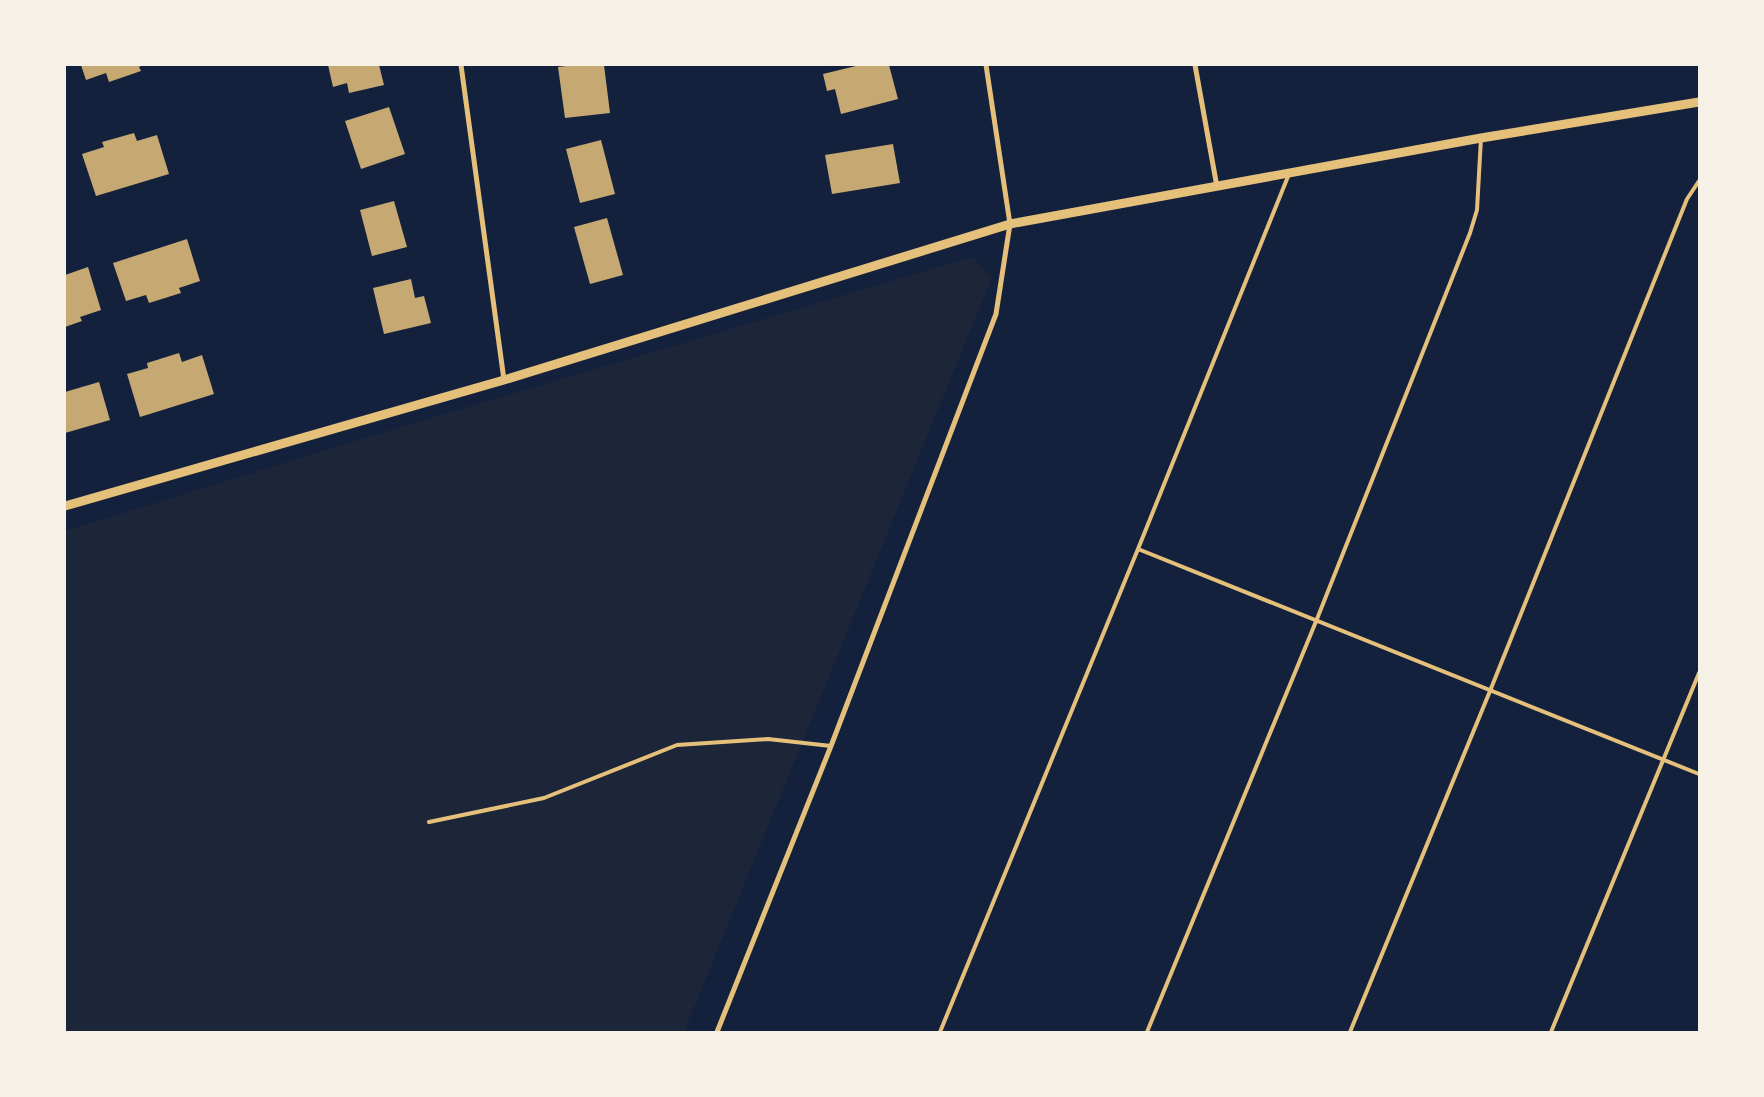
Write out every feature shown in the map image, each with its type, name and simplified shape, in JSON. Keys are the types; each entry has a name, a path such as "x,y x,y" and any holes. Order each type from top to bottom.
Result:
{"street":[{"path":"461,65 504,380"},
{"path":"717,1032 831,746 996,314 1010,224 986,65"},
{"path":"1195,65 1217,187"},
{"path":"65,506 504,380 1010,224 1482,138 1699,102"}],"lane":[{"path":"1147,1032 1317,619 1470,233 1477,210 1482,138"},
{"path":"940,1032 1289,174"},
{"path":"1350,1032 1490,691 1687,199 1699,181"},
{"path":"1138,549 1317,619 1490,691 1699,774"},
{"path":"1551,1032 1699,673"},
{"path":"429,822 544,798 677,746 768,739 831,746"}],"shaded area":[{"path":"972,257 992,277 684,1032 65,1032 65,531 384,432"}],"building":[{"path":"81,65 143,65 139,67 141,71 109,82 106,73 86,80"},
{"path":"328,65 379,65 384,85 349,93 347,83 333,87"},
{"path":"604,65 610,113 565,118 558,67"},
{"path":"860,65 889,65 898,99 841,114 835,89 827,91 823,74"},
{"path":"389,107 405,154 361,169 345,121"},
{"path":"134,133 137,141 157,135 169,174 96,196 82,154 104,147 102,142"},
{"path":"601,140 615,194 580,203 566,149"},
{"path":"893,144 900,183 832,194 825,155"},
{"path":"394,201 407,247 372,256 360,210"},
{"path":"607,218 623,275 590,284 574,227"},
{"path":"187,239 200,281 179,288 181,293 149,303 146,295 126,301 113,263"},
{"path":"88,267 101,310 80,317 82,321 65,327 65,275"},
{"path":"411,279 415,298 424,296 431,323 384,334 373,288"},
{"path":"179,353 182,362 202,355 214,394 140,417 127,374 148,368 147,363"},
{"path":"99,382 110,420 65,433 65,392"}]}
